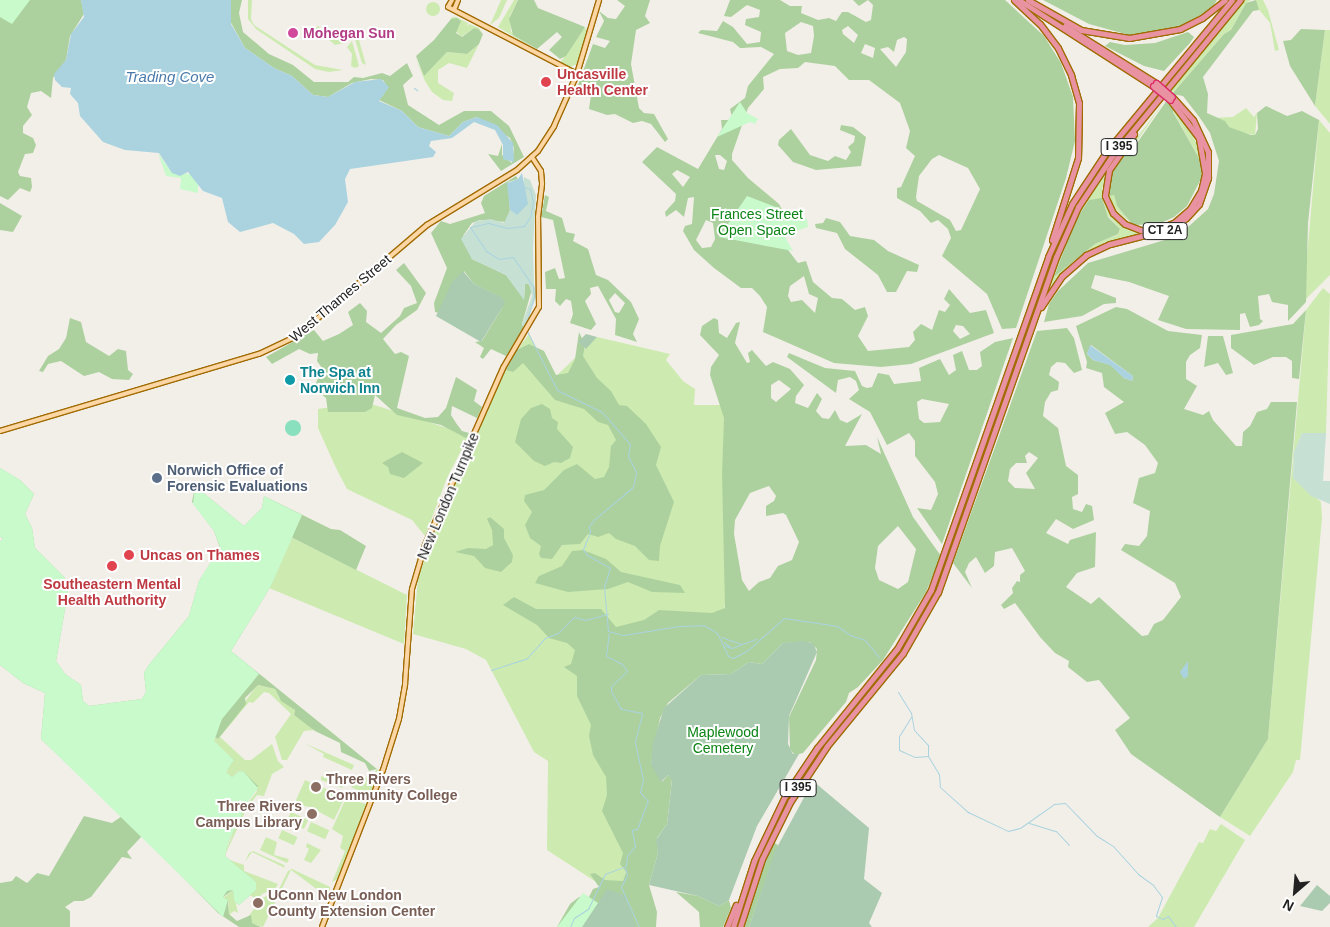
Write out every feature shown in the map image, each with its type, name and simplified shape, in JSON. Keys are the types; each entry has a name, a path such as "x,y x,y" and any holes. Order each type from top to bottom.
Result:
{"highway":[{"path":"1014,0 1056,45 1071,76 1080,106 1078,158 1048,257"},
{"path":"1019,0 1154,84"},
{"path":"1027,0 1081,30 1128,38 1180,29 1202,18 1225,0"},
{"name":"CT 2A","path":"1027,0 1154,84 1171,98 1192,119 1207,148 1209,173 1199,203 1188,216 1171,228 1110,244 1081,258 1059,279 1035,316"},
{"name":"I 395","path":"733,927 742,894 763,839 787,792 817,748 905,638 928,598 945,557 1048,257 1072,204 1095,167 1232,0"},
{"name":"I 395","path":"740,927 760,864 788,806 827,746 905,649 928,612 950,564 1056,257 1078,207 1106,163 1240,0"},
{"path":"1142,120 1111,167 1105,190 1109,207 1118,219 1133,228 1150,230 1168,225 1187,213 1199,196 1205,178 1205,158 1200,141 1171,98"},
{"path":"727,927 742,894"}],"main road":[{"path":"452,0 448,7 577,74"},
{"path":"454,10 458,0"},
{"name":"West Thames Street","path":"0,431 281,345 306,328 427,225 517,170 532,157 550,134 577,74 599,0"},
{"name":"New London Turnpike","path":"322,927 383,770 399,719 406,684 412,589 425,545 503,368 537,314 541,288 538,217 542,183 540,171 532,157"}],"green space":[{"path":"0,0 81,0 84,14 70,36 66,60 53,78 51,98 41,91 31,93 27,107 32,115 23,126 23,133 33,138 36,145 33,153 25,154 18,172 20,176 31,178 32,187 30,192 20,188 8,200 0,196"},
{"path":"0,0 30,0 12,24 0,17"},
{"path":"231,0 242,0 239,13 243,32 269,54 293,65 314,82 348,82 354,77 363,78 382,73 390,76 407,63 413,76 403,85 408,105 439,125 464,111 491,111 509,126 524,157 501,171 488,154 498,156 502,144 502,155 512,163 514,148 510,138 477,117 463,122 449,136 418,127 402,111 379,100 388,88 383,80 371,79 352,83 328,97 313,95 292,76 274,68 245,48 230,21"},
{"path":"248,0 252,0 251,19 254,25 315,65 343,70 329,72 315,69 256,29 248,19"},
{"path":"501,0 507,0 499,18 490,25"},
{"path":"514,0 518,0 510,16 511,32 535,49 498,27"},
{"path":"518,0 534,0 538,8 585,27 566,56 560,59 549,50 562,37 557,32 537,49 513,35 509,19"},
{"path":"617,0 650,0 645,16 650,23 636,30 631,64 639,108 644,113 654,114 668,139 665,142 651,124 642,121 633,123 615,114 607,115 589,109 591,95 578,85 593,44 605,48 610,41 596,37 604,21 599,11 608,18 616,19 625,6"},
{"path":"730,0 780,0 790,6 802,6 801,13 818,20 829,18 836,21 842,12 848,12 866,22 871,20 873,5 868,0 1005,0 1044,36 1061,63 1073,97 1075,141 1066,178 1016,328 1002,329 987,294 942,256 951,238 948,229 938,220 931,223 920,211 897,198 897,188 901,187 915,156 906,148 910,131 900,103 869,80 849,80 835,66 805,62 798,68 780,69 763,77 764,89 748,108 732,154 732,160 748,178 779,204 794,232 783,237 785,246 798,263 806,261 813,282 832,298 842,299 855,310 865,307 868,316 858,336 868,351 909,347 915,340 913,332 921,324 932,330 939,310 945,312 950,305 944,299 949,289 970,313 986,310 994,333 911,364 881,367 834,363 763,332 767,307 760,296 752,288 741,288 714,268 694,250 683,231 685,226 692,224 694,197 688,198 684,217 676,210 666,217 665,212 675,201 676,194 642,162 657,147 698,169 722,129 721,120 729,120 732,117 730,109 745,98 748,86 774,54 761,47 740,48 733,42 698,33 701,30 717,31 723,21 733,27 747,44 760,42 761,32 745,25 746,19 759,17 760,10 747,5 731,17 724,16","holes":["801,22 813,26 814,36 811,53 798,55 787,51 785,33","848,26 858,35 854,43 843,34 842,30","904,37 907,39 906,52 896,67 880,49 888,47 894,52 897,40","865,44 875,48 873,58 861,53","715,155 720,155 727,161 724,170 719,169","939,155 968,168 980,189 961,230 956,231 950,220 917,201 919,176 932,159","677,170 690,177 683,187 672,174","706,220 713,223 715,239 711,247 702,248 696,240","804,276 809,294 818,298 815,313 802,300 791,302 788,296 790,286","956,325 963,326 970,334 960,339 953,331"]},
{"path":"853,0 868,0 859,6"},
{"path":"1043,0 1217,0 1211,9 1179,27 1129,35 1089,24"},
{"path":"1244,0 1251,0 1246,3 1231,30 1224,34 1172,94 1170,92"},
{"path":"1256,0 1263,0 1268,10 1279,50 1275,51 1270,23 1256,6"},
{"path":"1256,0 1259,10 1253,11 1203,77 1208,94 1207,113 1225,121 1229,127 1251,135 1255,135 1258,129 1257,113 1266,106 1287,116 1302,111 1319,120 1308,223 1306,302 1288,321 1288,305 1272,302 1269,294 1258,296 1260,319 1263,321 1259,325 1250,327 1245,313 1240,314 1240,330 1186,329 1158,320 1169,296 1129,282 1095,275 1091,288 1116,298 1116,303 1104,304 1082,316 1044,322 1049,304 1058,291 1088,263 1178,236 1208,209 1214,194 1219,161 1210,133 1200,118 1183,96 1172,94 1224,34 1231,30 1246,3"},
{"path":"433,2 438,4 440,9 438,14 433,16 428,14 426,9 428,4"},
{"path":"452,17 468,23 467,27 469,24 479,28 482,33 474,28 461,37 455,30 460,21 451,19"},
{"path":"457,18 461,21 456,33 462,37 474,28 478,29 483,34 479,44 467,54 447,52 424,76 416,56 434,40 451,19"},
{"path":"318,26 335,40 344,38 344,43 335,45 315,28"},
{"path":"584,28 588,29 577,64 570,67 560,63"},
{"path":"358,29 357,33 366,65 362,63 355,39 347,32"},
{"path":"1301,29 1325,30 1315,106 1290,66 1283,41 1291,40"},
{"path":"1325,30 1330,30 1330,124 1315,106"},
{"path":"1188,32 1194,37 1164,71 1144,66 1105,46 1110,42 1125,45 1155,43"},
{"path":"352,41 359,66 355,68 351,66 352,54 347,47"},
{"path":"479,44 467,68 449,63 438,70 438,83 454,93 452,101 443,100 432,92 415,57 424,75 447,52 467,54"},
{"path":"1166,99 1115,173 1110,195 1114,195 1117,206 1133,225 1113,207 1108,195 1109,175"},
{"path":"1167,100 1174,108 1173,112 1200,160 1202,177 1187,206 1174,217 1159,224 1133,225 1117,206 1114,195 1110,196 1110,175 1125,155 1128,156"},
{"path":"740,102 747,113 758,119 755,124 750,122 717,137"},
{"path":"1174,108 1188,125 1201,153 1202,177 1200,160 1173,111"},
{"path":"1246,108 1254,117 1257,113 1255,135 1243,133 1228,127 1223,120 1212,118 1233,117"},
{"path":"1319,120 1330,133 1330,275 1303,302"},
{"path":"841,125 853,127 866,137 861,166 816,170 793,162 778,145 779,140 791,129 810,155 828,161 835,156 846,160 851,152 848,147 854,142 855,136 840,130"},
{"path":"158,153 172,173 190,174 198,184 198,193 180,189 181,178 166,176"},
{"path":"1110,163 1102,189 1107,207 1122,225 1145,234 1105,242 1077,259 1051,286 1055,268 1074,220","holes":["1102,199 1108,216 1120,229 1118,234 1095,244 1054,277 1075,221 1089,200"]},
{"path":"516,176 518,179 508,182 510,212 506,222 480,220 472,223 463,236 472,259 506,275 524,299 525,284 527,282 532,289 522,324 524,329 506,356 491,349 483,359 480,357 484,348 475,342 482,341 502,308 502,298 474,284 464,271 439,313 435,312 434,303 447,268 431,233 441,221 450,224 485,213 481,203 484,196"},
{"path":"524,177 530,180 536,195 533,249 534,284 537,294 524,329 522,324 532,296 529,284 525,284 524,300 506,275 472,259 461,239 476,221 491,219 504,223 510,210 516,214 524,188"},
{"path":"545,195 549,197 546,211 562,218 566,232 575,234 573,241 588,249 596,275 608,280 631,302 639,319 633,334 637,342 615,335 616,319 598,286 590,288 591,294 585,301 596,324 591,330 570,323 573,314 571,301 566,299 560,306 555,301 556,289 546,289 545,272 555,268 559,279 565,278 553,220 541,217","holes":["615,293 625,303 619,313 615,312 609,300"]},
{"name":"Frances Street Open Space","path":"747,196 807,219 808,227 784,235 793,251 719,237"},
{"path":"1102,198 1108,217 1120,229 1118,234 1095,244 1054,277 1075,221 1089,200"},
{"path":"0,203 22,216 13,232 0,230"},
{"path":"826,218 840,222 850,236 874,240 888,251 919,265 917,272 907,271 896,292 887,292 878,275 845,249 837,233 816,228 815,224 823,223"},
{"path":"404,263 426,293 417,310 396,325 383,339 395,354 401,352 409,356 397,408 425,418 438,417 446,408 456,377 477,390 474,401 482,407 477,418 452,406 451,415 456,423 462,431 469,433 466,438 441,425 397,415 375,395 372,408 365,412 328,412 326,398 314,388 322,368 317,361 318,353 310,354 299,349 272,364 266,357 314,330 323,341 339,334 353,325 348,312 360,303 367,311 366,322 381,333 400,316 404,308 417,303 411,286 396,270"},
{"path":"463,271 474,284 501,297 505,303 481,342 436,316 452,282"},
{"path":"1323,288 1330,294 1326,433 1302,433 1294,453 1293,477 1321,502 1322,518 1300,760 1296,760 1293,772 1250,836 1220,817 1268,739 1306,310"},
{"path":"1116,307 1127,309 1168,331 1202,335 1200,348 1190,355 1186,362 1186,379 1197,386 1184,409 1203,415 1209,411 1213,420 1236,446 1242,446 1243,432 1250,426 1257,412 1267,409 1271,402 1297,402 1268,739 1220,817 1131,754 1115,730 1130,718 1099,680 1087,682 1068,667 1069,661 1055,653 1040,637 1015,603 1004,609 1001,605 1013,593 1012,588 1017,581 1020,582 1020,575 1025,571 1012,548 995,552 994,566 985,573 976,557 969,563 965,572 972,588 953,563 1037,331 1067,328 1074,338 1082,370 1074,373 1065,363 1057,362 1051,367 1049,375 1059,382 1058,390 1051,392 1045,402 1043,416 1058,428 1066,466 1078,475 1078,494 1072,497 1073,509 1082,512 1086,504 1092,506 1094,520 1073,529 1056,519 1046,533 1068,544 1070,540 1096,532 1095,567 1077,573 1066,587 1091,604 1099,597 1142,636 1148,635 1154,624 1163,620 1181,597 1175,583 1121,550 1125,544 1139,546 1147,536 1150,511 1133,503 1139,478 1155,473 1158,463 1145,445 1127,432 1115,434 1105,413 1124,402 1104,387 1102,373 1086,368 1087,362 1076,326","holes":["1091,345 1133,376 1132,381 1124,378 1111,365 1093,360 1087,354","1029,452 1038,458 1026,473 1035,489 1015,488 1008,481 1010,469 1016,463 1027,463 1025,456"]},
{"path":"1306,310 1299,379 1292,378 1292,361 1286,357 1273,357 1254,365 1231,348 1231,335 1293,324"},
{"path":"70,318 81,322 86,342 109,356 118,349 126,351 128,370 133,374 129,380 112,379 99,372 84,376 61,361 48,364 43,372 39,371 48,356 59,349 66,338"},
{"path":"714,318 718,320 719,333 727,338 736,323 740,322 735,343 747,363 750,362 748,353 752,350 766,366 773,362 790,369 804,385 796,396 795,403 808,408 817,393 822,399 816,411 822,418 829,419 835,410 840,420 847,423 862,414 845,446 866,445 881,454 877,437 913,517 941,556 926,592 883,660 858,687 849,693 846,702 803,753 795,755 790,749 789,717 816,660 817,649 810,642 783,643 762,664 749,662 731,674 701,675 668,703 660,718 651,764 662,782 668,775 672,779 667,824 657,838 658,853 649,885 657,912 656,927 557,927 570,904 579,897 589,897 593,889 599,887 590,874 595,873 605,880 623,881 626,872 620,864 623,853 602,811 607,795 606,777 593,755 589,736 591,725 577,696 577,676 564,667 571,664 575,650 567,643 549,638 537,625 503,605 514,597 536,609 601,609 616,627 644,620 659,610 712,613 725,608 722,474 724,418 710,375 711,367 719,355 700,335 702,326","holes":["779,380 791,389 776,402 771,398 771,385","769,486 776,496 774,501 766,506 766,516 783,513 786,515 799,542 792,560 778,566 770,578 759,582 749,591 742,580 734,534 735,520 750,493","898,526 916,549 908,582 898,589 879,580 875,568 878,546"]},
{"path":"579,332 585,345 583,356 597,378 611,391 619,405 627,406 646,424 661,447 656,465 674,502 660,546 659,561 649,560 635,546 616,539 609,533 598,537 588,534 580,544 562,545 552,559 541,558 539,554 541,546 530,538 525,525 532,512 524,501 525,495 544,490 564,470 577,464 595,479 604,477 609,467 611,446 616,440 608,425 598,422 584,409 555,400 523,363 513,372 506,370 517,350 529,344 544,351 556,375 568,373 575,359"},
{"path":"529,334 552,380 597,337 670,354 666,360 683,381 695,389 694,405 724,405 726,599 721,627 636,712 622,867 626,872 623,881 607,889 547,850 548,761 534,752 486,660 466,649 413,634 418,578 446,502 505,367"},
{"path":"586,334 597,337 586,349 578,342"},
{"path":"1208,336 1223,336 1233,373 1226,375 1218,363 1204,367"},
{"path":"1013,338 942,544 917,508 931,510 938,494 935,482 915,456 915,441 909,433 887,445 870,412 849,399 859,390 856,381 850,377 838,380 836,393 787,357 789,353 825,368 855,371 862,386 867,388 872,387 878,373 889,375 894,384 921,381 919,368 940,359 949,375 956,370 953,355 962,351 969,370 977,370 982,366 980,352 995,342","holes":["922,399 949,404 940,422 924,423 919,419 917,402"]},
{"path":"365,402 469,435 447,478 425,536 412,520 347,489 318,428 318,409"},
{"path":"542,404 550,409 552,418 558,422 557,429 573,447 570,458 561,463 554,462 545,466 534,461 515,442 521,419 531,408"},
{"path":"290,420 296,420 301,425 299,434 290,436 285,431 285,425"},
{"path":"1302,433 1326,433 1323,481 1330,481 1330,504 1311,496 1293,478 1294,452"},
{"path":"402,452 423,463 404,478 390,474 388,467 382,463"},
{"path":"0,468 20,480 34,494 25,514 32,528 35,548 65,578 68,592 56,661 65,674 81,685 83,701 89,706 142,699 146,692 144,673 189,616 199,581 220,548 214,531 192,502 195,486 244,526 262,508 264,496 331,529 340,530 366,546 356,570 291,537 271,586 231,651 377,769 369,771 365,763 341,752 340,743 315,731 294,715 295,710 281,701 275,689 258,685 245,698 246,704 218,739 215,737 207,746 222,788 226,772 232,777 240,771 244,772 258,786 241,811 242,815 229,840 225,856 256,882 256,890 239,905 234,901 233,890 223,897 228,900 229,914 237,921 251,915 252,923 261,927 239,927 218,913 142,836 127,852 132,859 122,857 91,897 83,901 74,901 65,907 70,911 70,927 0,927 0,883 12,881 16,876 27,883 37,873 49,876 84,816 112,823 122,816 41,739 45,693 23,683 0,665 0,542 3,538 0,537"},
{"path":"0,468 20,480 34,494 25,514 32,528 35,548 65,578 68,592 56,661 65,674 81,685 83,701 89,706 142,699 146,692 144,673 189,616 199,581 220,547 214,531 193,504 195,486 244,526 262,508 264,496 302,515 271,586 231,651 259,674 222,719 214,741 234,760 226,772 232,777 240,771 244,772 258,788 241,811 242,815 229,840 225,856 256,882 256,890 239,905 234,901 233,890 227,891 223,897 228,900 223,917 41,739 45,693 23,683 0,665 0,542 3,538 0,537"},
{"path":"490,517 504,529 504,538 513,555 512,562 501,572 485,568 474,556 455,552 468,548 486,549 493,545 492,530 487,519"},
{"path":"291,537 407,595 404,644 269,588"},
{"path":"583,550 606,559 621,572 680,585 685,593 652,592 628,582 608,589 568,592 535,583 539,576 562,566 572,551"},
{"name":"Maplewood Cemetery","path":"803,641 813,643 817,652 789,716 788,744 793,754 799,754 757,826 729,900 719,906 698,896 649,885 658,853 656,840 667,824 672,780 668,775 661,782 651,765 653,743 664,708 701,675 731,674 749,662 762,664 783,643"},
{"path":"257,685 275,689 279,698 295,710 294,715 315,730 304,731 287,760 282,760 275,737 291,714 269,693 264,692 253,703 249,702 220,737 245,760 251,760 272,744 278,761 284,767 272,774 264,796 257,795 247,808 225,855 227,859 244,865 244,871 278,884 275,889 262,894 253,906 251,902 254,898 250,895 256,882 226,860 224,856 241,812 257,791 244,772 239,771 232,777 226,772 229,770 173,788 215,737 218,739"},
{"path":"304,743 354,765 352,770 323,757 324,754"},
{"path":"230,756 234,760 226,772"},
{"path":"377,769 380,771 369,796 351,787 353,783 362,786 369,772 373,774"},
{"path":"321,776 342,785 343,788 321,780"},
{"path":"305,780 345,797 334,820 310,807 298,805 296,800"},
{"path":"813,781 869,828 864,879 882,893 869,923 872,927 749,927 775,851"},
{"path":"346,798 366,804 338,879 332,882 345,851 340,848 343,836 332,829"},
{"path":"291,812 308,820 304,829 287,821"},
{"path":"311,822 329,830 325,839 307,831"},
{"path":"1221,824 1245,840 1194,927 1148,927 1158,918 1199,842 1203,843 1210,829 1216,831"},
{"path":"282,830 298,837 294,845 278,838"},
{"path":"266,837 277,842 274,855 289,859 287,863 260,850"},
{"path":"773,842 778,845 749,927 744,927 753,893"},
{"path":"307,843 321,850 311,863 304,860 309,849 306,847"},
{"path":"253,851 284,865 285,868 252,852 245,862 249,853"},
{"path":"292,869 330,887 330,899 291,870 263,927 251,923 248,917 262,898 278,891 288,871"},
{"path":"1317,885 1330,896 1330,903 1322,911 1300,906"},
{"path":"607,889 626,896 636,927 582,927"},
{"path":"233,890 238,913 234,911 229,915 229,903 223,898"},
{"path":"676,892 698,896 719,906 729,900 731,908 723,927 700,927 699,912"},
{"path":"583,893 598,903 582,927 557,927"}],"water":[{"name":"Trading Cove","path":"81,0 231,0 231,24 245,48 274,68 292,76 313,95 328,97 355,82 381,79 389,87 379,101 402,111 418,127 449,136 463,122 477,117 497,125 513,143 514,162 503,159 503,145 495,130 474,122 452,138 431,141 429,146 436,152 433,157 350,169 345,179 348,202 335,225 319,242 304,244 294,234 273,223 240,232 228,222 222,198 203,191 188,172 180,176 172,173 159,153 125,150 103,142 80,116 78,103 70,94 71,88 62,87 55,80 54,74 66,60 71,34 84,17"},
{"path":"522,173 528,204 517,215 510,210 507,183 518,179"},
{"path":"1090,345 1133,376 1132,381 1124,378 1110,365 1093,360 1087,354"},
{"path":"1188,661 1188,676 1184,679 1180,672"}],"waterway":[{"path":"524,187 530,189 533,202 530,217 524,226 507,228 488,223 470,227 486,251 499,259 513,257 533,287 534,297 525,327"},
{"path":"527,331 557,390 602,412 630,444 628,456 636,472 633,487 589,526 590,532 583,549 587,555 610,568 604,587 608,631 623,635 679,626 704,625 717,633 728,656 733,658 748,650 784,618 837,626 850,635 865,640 879,657"},
{"path":"491,670 527,658 545,638 558,633 574,617 585,620 608,614"},
{"path":"570,927 574,918 588,909 605,874 626,866 627,856 635,846 632,830 637,829 648,801 640,792 643,780 635,742 642,713 621,709 611,691 611,686 627,671 622,664 606,656 609,633"},
{"path":"721,637 741,644"},
{"path":"725,646 732,648 756,639"},
{"path":"724,642 730,647"},
{"path":"898,692 911,713 914,730 928,745 928,756 939,774 940,787 968,812 1008,831 1020,828 1054,804 1065,803 1097,836 1113,846 1138,874 1153,885 1162,897 1156,916 1163,919 1168,916 1176,927"},
{"path":"911,717 899,736 899,750 915,757 928,756"},
{"path":"1029,823 1056,831 1069,845"},
{"path":"625,868 627,875 621,887 639,927"}],"place":[{"name":"Mohegan Sun","path":"293,33"},
{"name":"Uncasville Health Center","path":"546,82"},
{"name":"The Spa at Norwich Inn","path":"290,380"},
{"name":"Norwich Office of Forensic Evaluations","path":"157,478"},
{"name":"Uncas on Thames","path":"129,555"},
{"name":"Southeastern Mental Health Authority","path":"112,566"},
{"name":"Three Rivers Community College","path":"316,787"},
{"name":"Three Rivers Campus Library","path":"312,814"},
{"name":"UConn New London County Extension Center","path":"258,903"}]}
